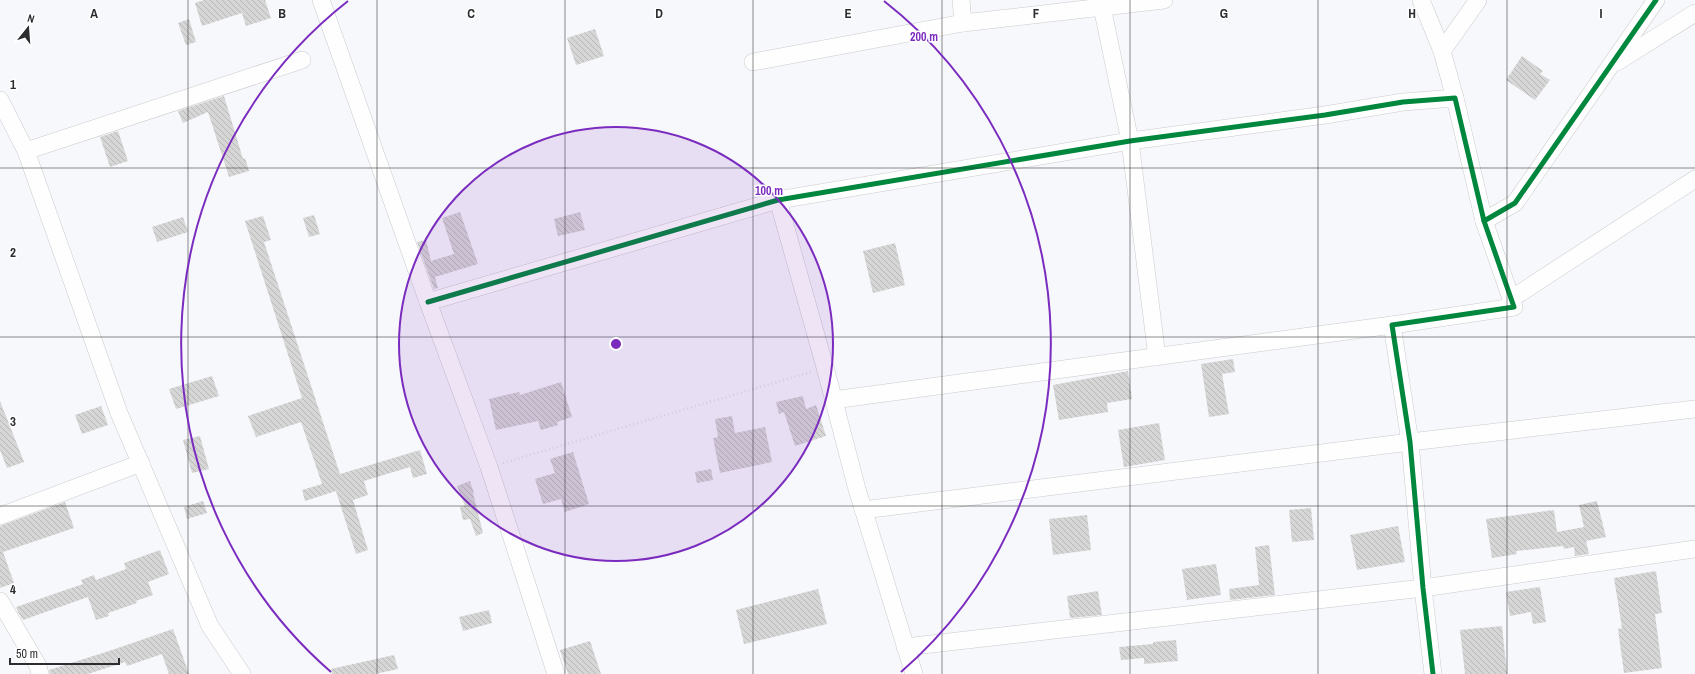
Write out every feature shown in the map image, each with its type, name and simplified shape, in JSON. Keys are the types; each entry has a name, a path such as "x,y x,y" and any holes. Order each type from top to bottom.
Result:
{"street":[{"path":"321,0 428,302 489,467 556,674"},
{"path":"960,0 963,23"},
{"path":"753,62 963,23 1164,0"},
{"path":"833,400 1514,308 1484,221 1455,98 1442,51 1421,0"},
{"path":"1442,51 1478,0"},
{"path":"1484,221 1515,203 1656,0"},
{"path":"1102,7 1130,141 1158,357"},
{"path":"1610,66 1695,13"},
{"path":"26,151 302,60"},
{"path":"428,302 778,200 1130,141 1325,115 1403,102 1455,98"},
{"path":"0,100 26,151 119,412 210,626 242,674"},
{"path":"1511,299 1695,179"},
{"path":"778,200 863,510 914,674"},
{"path":"1392,325 1410,442 1423,588 1434,674"},
{"path":"863,510 1410,442 1695,409"},
{"path":"0,516 141,463"},
{"path":"905,647 1423,588 1695,549"},
{"path":"0,601 38,666 40,674"}],"path":[{"path":"489,467 825,368"}],"building":[{"path":"204,0 265,0 271,18 246,26 242,13 202,26 195,3"},
{"path":"189,19 196,42 186,45 178,23"},
{"path":"595,29 604,56 576,65 567,38"},
{"path":"1522,56 1543,71 1540,74 1550,80 1535,100 1506,80"},
{"path":"224,96 243,159 245,158 249,171 229,177 208,112 183,123 178,111"},
{"path":"118,131 128,161 110,167 100,137"},
{"path":"460,212 478,264 435,277 438,288 434,289 417,242 426,240 431,261 454,254 442,218"},
{"path":"580,212 585,230 558,236 554,219"},
{"path":"314,215 320,234 309,237 303,218"},
{"path":"263,216 271,240 264,242 340,474 420,450 427,474 413,478 410,467 364,481 368,495 353,500 368,550 356,554 336,491 305,501 302,490 322,484 301,422 256,437 248,416 302,398 245,221"},
{"path":"183,217 188,232 157,242 152,227"},
{"path":"895,243 905,285 873,293 863,251"},
{"path":"1233,359 1235,372 1222,374 1229,414 1209,417 1201,364"},
{"path":"1128,371 1132,399 1107,403 1108,412 1059,420 1053,385"},
{"path":"212,376 219,396 176,409 169,389"},
{"path":"561,382 572,417 557,422 558,425 541,430 538,421 496,430 489,399 519,392 520,395"},
{"path":"803,396 806,409 816,405 826,436 795,446 784,412 779,414 776,402"},
{"path":"0,401 24,462 7,468 0,450"},
{"path":"101,406 108,425 82,434 75,415"},
{"path":"732,416 735,433 765,427 772,462 720,473 713,438 718,437 715,419"},
{"path":"1159,423 1165,460 1124,467 1118,430"},
{"path":"200,436 209,469 192,473 183,440"},
{"path":"573,452 589,504 565,512 561,499 543,504 535,479 555,473 550,459"},
{"path":"711,469 713,480 697,483 695,472"},
{"path":"470,481 483,533 476,536 470,519 463,520 460,507 465,506 457,486"},
{"path":"203,501 207,513 187,519 184,507"},
{"path":"1597,501 1606,537 1586,541 1589,554 1575,556 1574,547 1564,549 1563,546 1516,551 1517,554 1492,558 1486,519 1554,510 1557,532 1584,527 1579,505"},
{"path":"65,502 74,528 3,552 14,583 0,588 0,526"},
{"path":"1311,508 1314,540 1292,542 1289,510"},
{"path":"1087,515 1091,550 1053,555 1049,519"},
{"path":"1398,526 1405,562 1357,570 1350,535"},
{"path":"1269,545 1275,595 1230,600 1229,589 1259,585 1255,547"},
{"path":"160,550 169,574 148,582 153,595 136,601 137,603 108,613 109,616 96,620 88,597 23,620 18,612 16,607 83,584 81,580 94,575 96,580 126,569 124,563"},
{"path":"1216,564 1221,595 1187,600 1182,569"},
{"path":"1656,571 1662,613 1655,614 1662,668 1624,673 1618,629 1622,628 1614,578"},
{"path":"1540,587 1546,622 1533,624 1531,612 1510,616 1506,592"},
{"path":"818,589 827,624 744,644 736,610"},
{"path":"1098,591 1102,615 1070,618 1067,596"},
{"path":"489,610 492,623 463,631 459,617"},
{"path":"1502,626 1507,674 1465,674 1460,630"},
{"path":"173,629 189,674 169,674 162,654 127,666 125,662 88,674 50,674 49,670"},
{"path":"1176,640 1178,661 1144,664 1144,658 1121,660 1119,647"},
{"path":"590,641 601,674 568,674 560,650"},
{"path":"394,655 398,669 375,674 332,674 331,669"}],"cycle path":[{"path":"1433,674 1423,588 1410,442 1392,325 1514,307 1484,221 1515,203 1656,0"},
{"path":"428,302 778,200 1130,141 1325,115 1403,102 1455,98 1484,221"}]}
